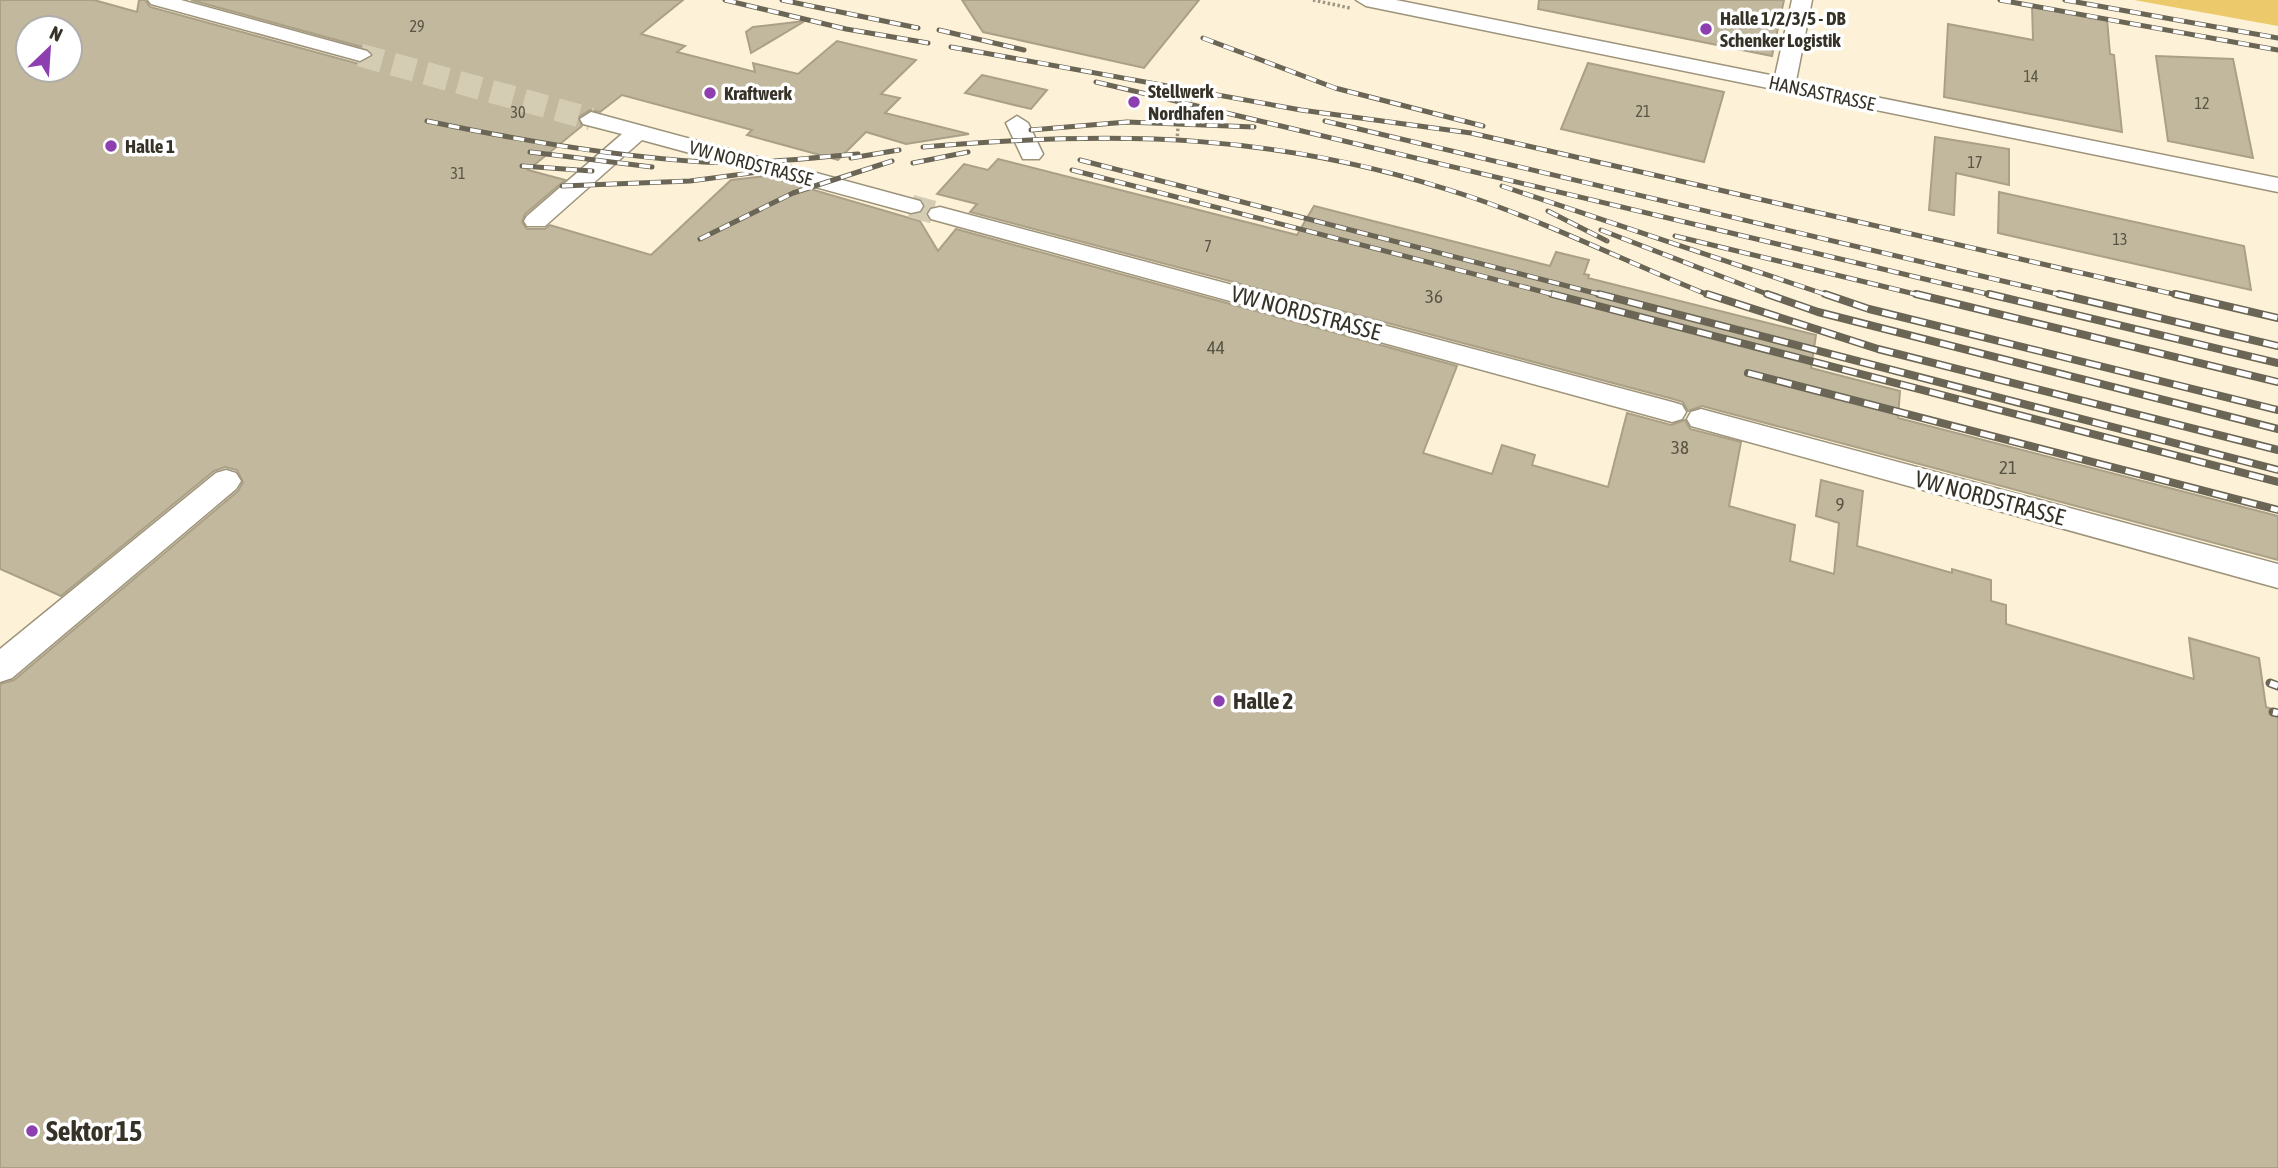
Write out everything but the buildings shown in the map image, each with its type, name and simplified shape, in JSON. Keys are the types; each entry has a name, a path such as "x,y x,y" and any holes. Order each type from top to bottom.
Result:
{"street":[{"path":"158,0 360,55"},
{"name":"HANSASTRASSE","path":"1366,0 2278,185"},
{"path":"1784,85 1802,0"},
{"name":"VW NORDSTRASSE","path":"591,119 911,206"},
{"path":"1017,123 1031,154"},
{"path":"536,221 638,132"},
{"name":"VW NORDSTRASSE","path":"940,214 1672,412"},
{"name":"VW NORDSTRASSE","path":"1702,419 2278,576"},
{"path":"0,668 226,481"}],"path":[{"path":"1178,141 1179,114 1192,108 1186,106 1201,87"}],"shaded area":[{"path":"2134,0 2278,0 2278,26"}],"tunnel":[{"path":"360,55 591,119"},
{"path":"911,206 940,214"}],"railway":[{"path":"725,0 846,29 928,43"},
{"path":"782,0 918,28"},
{"path":"2000,0 2278,50"},
{"path":"2065,0 2278,38"},
{"path":"939,30 1024,50"},
{"path":"1203,38 1335,88 1483,126"},
{"path":"951,47 1301,110 1471,133 2182,296"},
{"path":"1096,82 1996,296"},
{"path":"427,121 564,146 703,162 761,162 858,154"},
{"path":"1325,121 2066,296"},
{"path":"1031,130 1127,122 1254,127"},
{"path":"923,147 1133,138 1266,149 1333,160 1401,176 1502,208 1711,296"},
{"path":"851,158 899,150"},
{"path":"530,152 652,167"},
{"path":"913,163 968,152"},
{"path":"1080,160 1606,296"},
{"path":"700,239 793,193 892,161"},
{"path":"522,166 592,171"},
{"path":"562,186 690,181 782,169"},
{"path":"1072,170 1559,296"},
{"path":"1502,186 1830,296"},
{"path":"1548,211 1607,241"},
{"path":"1601,230 1772,296"},
{"path":"1675,236 1923,296"},
{"path":"1552,294 2278,482"},
{"path":"1599,294 2278,470"},
{"path":"1707,294 1878,349 2278,450"},
{"path":"1767,294 1818,312 2278,429"},
{"path":"1825,294 1869,309 2278,410"},
{"path":"1916,294 2278,382"},
{"path":"1989,294 2278,363"},
{"path":"2059,294 2278,346"},
{"path":"2175,294 2278,318"},
{"path":"1748,373 2278,510"},
{"path":"2270,683 2278,686"},
{"path":"2273,712 2278,713"}],"place":[{"name":"Halle 1/2/3/5 - DB Schenker Logistik","path":"1706,29"},
{"name":"Kraftwerk","path":"710,93"},
{"name":"Stellwerk Nordhafen","path":"1134,102"},
{"name":"Halle 1","path":"111,146"},
{"name":"Halle 2","path":"1219,701"},
{"name":"Sektor 15","path":"32,1131"}]}
